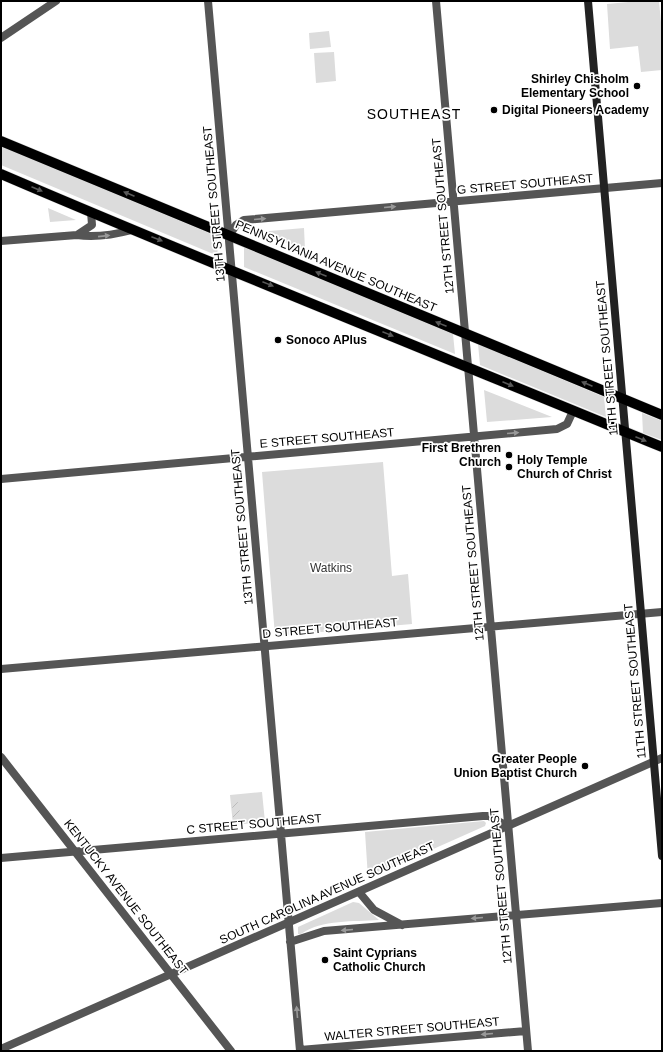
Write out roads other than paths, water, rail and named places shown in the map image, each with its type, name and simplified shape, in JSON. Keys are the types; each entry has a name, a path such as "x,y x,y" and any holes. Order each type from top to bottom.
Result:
{"main road":[{"name":"11TH STREET SOUTHEAST","path":"588,1 662,856"},
{"name":"PENNSYLVANIA AVENUE SOUTHEAST","path":"1,141 622,399 661,413"},
{"path":"1,174 132,230 232,269 662,447"}],"street":[{"path":"1,38 56,1"},
{"name":"13TH STREET SOUTHEAST","path":"208,1 300,1051"},
{"name":"12TH STREET SOUTHEAST","path":"436,1 491,626 507,826 528,1051"},
{"name":"G STREET SOUTHEAST","path":"229,236 236,225 244,220 662,183"},
{"path":"76,235 92,225 91,212"},
{"path":"1,241 76,235 88,237 105,236 132,230"},
{"name":"E STREET SOUTHEAST","path":"1,479 557,429 567,424 573,411"},
{"name":"D STREET SOUTHEAST","path":"1,669 662,612"},
{"name":"KENTUCKY AVENUE SOUTHEAST","path":"1,757 231,1051"},
{"name":"SOUTH CAROLINA AVENUE SOUTHEAST","path":"1,1050 662,758"},
{"name":"C STREET SOUTHEAST","path":"1,858 489,816 507,826"},
{"path":"359,892 374,910 402,925"},
{"path":"290,942 319,932 662,903"},
{"name":"WALTER STREET SOUTHEAST","path":"300,1051 526,1031"}],"place":[{"name":"Shirley Chisholm Elementary School","path":"637,86"},
{"name":"Digital Pioneers Academy","path":"494,110"},
{"name":"Sonoco APlus","path":"278,340"},
{"name":"First Brethren Church","path":"509,455"},
{"name":"Holy Temple Church of Christ","path":"509,467"},
{"name":"Greater People Union Baptist Church","path":"585,766"},
{"name":"Saint Cyprians Catholic Church","path":"325,960"}],"district":[{"name":"SOUTHEAST","path":"414,114"}],"park label":[{"name":"Watkins","path":"331,568"}]}
